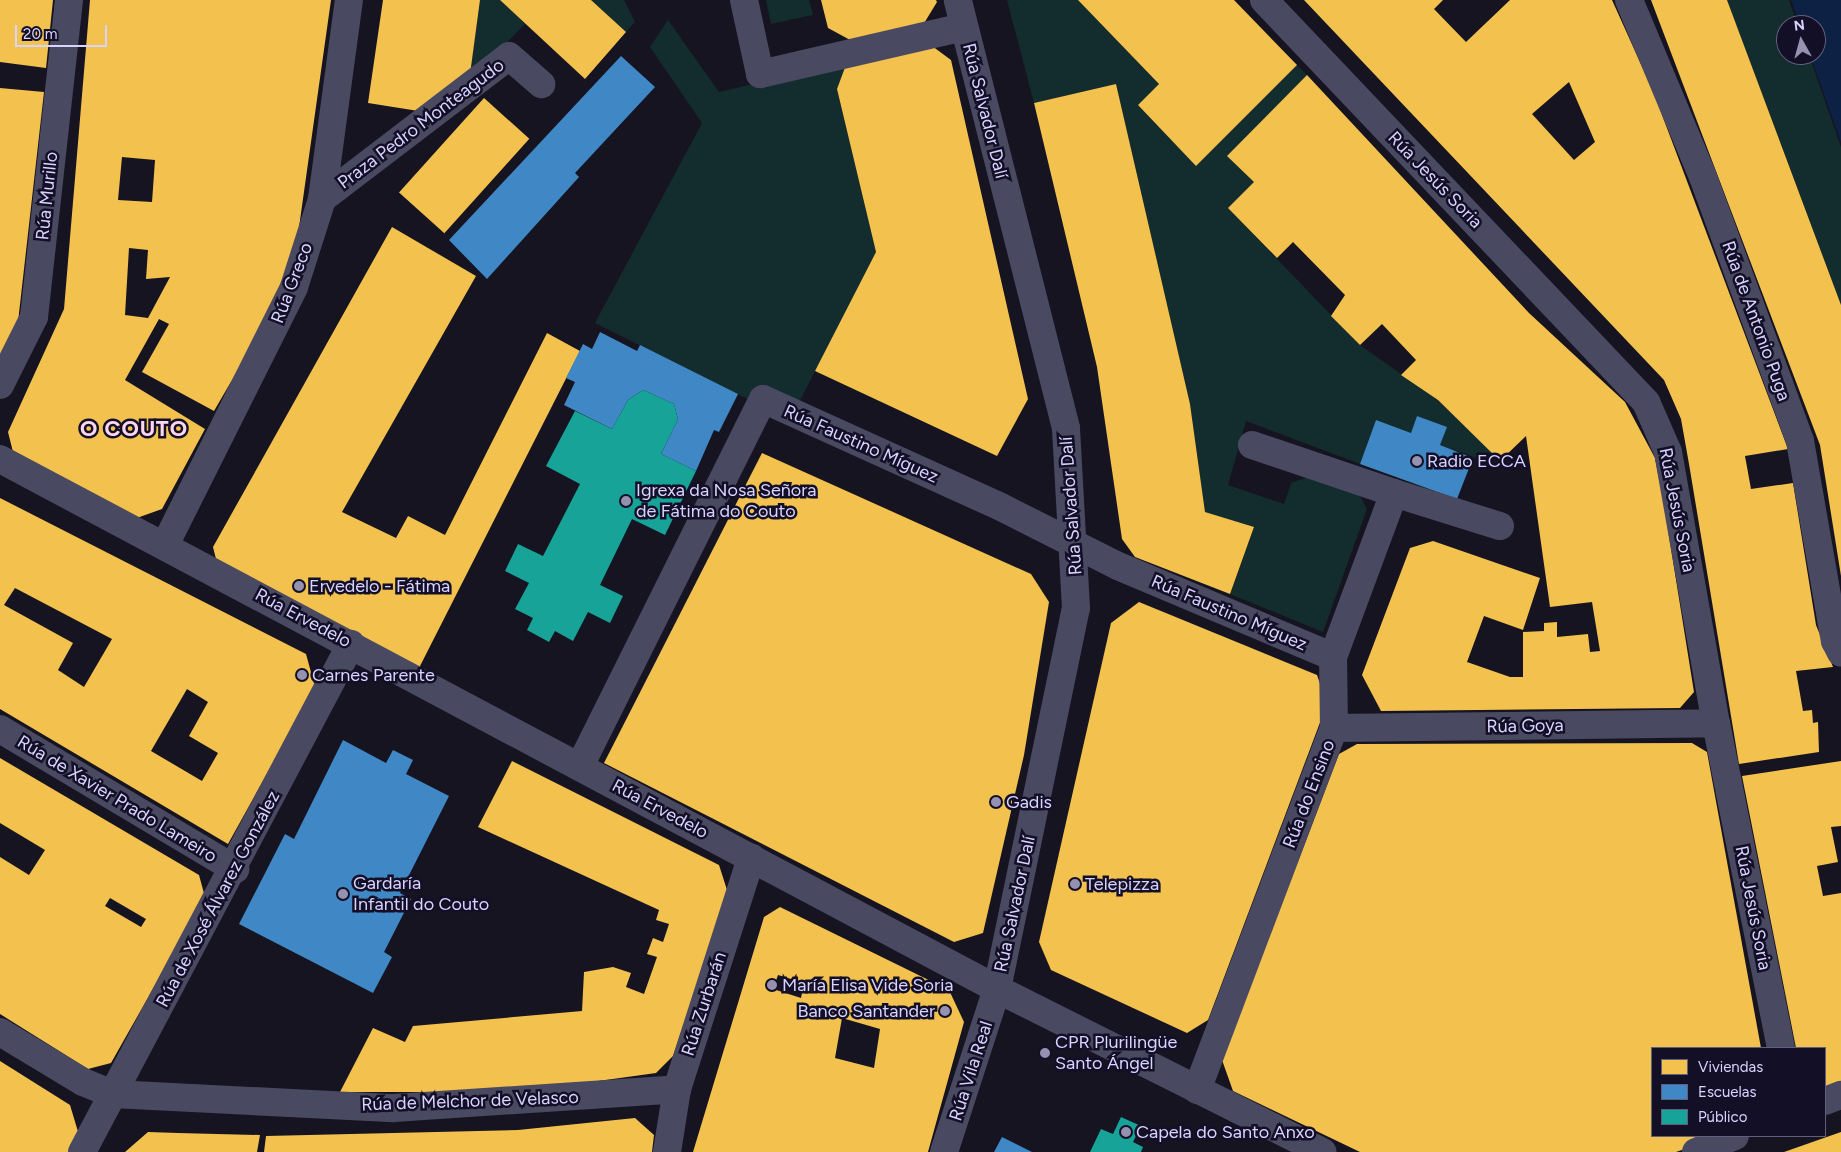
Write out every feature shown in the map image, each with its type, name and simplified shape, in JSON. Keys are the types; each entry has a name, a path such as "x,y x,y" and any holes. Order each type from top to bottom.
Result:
{"street":[{"name":"Rúa Murillo","path":"0,385 34,317 69,0"},
{"name":"Rúa Greco","path":"165,545 294,287 322,199 349,0"},
{"name":"Rúa Salvador Dalí","path":"744,0 760,74 964,26"},
{"name":"Rúa Salvador Dalí","path":"958,0 1066,428 1076,543 1076,608 997,989"},
{"name":"Rúa Jesús Soria","path":"1264,0 1646,402 1668,452 1716,723 1781,1047"},
{"name":"Rúa de Antonio Puga","path":"1629,0 1703,177 1800,441 1835,641 1841,654"},
{"name":"Praza Pedro Monteagudo","path":"322,199 509,56 541,84"},
{"name":"Rúa Faustino Míguez","path":"580,766 763,399 1076,543 1118,566 1333,657"},
{"path":"1252,445 1394,493 1500,526"},
{"name":"Rúa Ervedelo","path":"0,460 165,545 997,989 1323,1152"},
{"name":"Rúa do Ensino","path":"1197,1090 1334,728 1333,657 1394,493"},
{"name":"Rúa de Xosé Álvarez González","path":"82,1152 235,869 351,644"},
{"name":"Rúa Goya","path":"1334,728 1716,723"},
{"name":"Rúa de Xavier Prado Lameiro","path":"0,729 235,869"},
{"name":"Rúa Zurbarán","path":"667,1152 677,1089 751,858"},
{"name":"Rúa Vila Real","path":"944,1152 997,989"},
{"name":"Rúa de Melchor de Velasco","path":"0,1032 83,1082 113,1094 394,1108 677,1089"},
{"path":"1826,1101 1841,1095"},
{"path":"1696,1152 1733,1137"}],"green space":[{"path":"480,0 500,0 525,24 469,82"},
{"path":"591,0 624,0 635,22 626,32"},
{"path":"766,0 809,0 813,15 771,24"},
{"path":"1007,0 1078,0 1159,84 1138,105 1196,166 1297,65 1307,75 1228,156 1254,182 1228,208 1360,345 1438,400 1491,452 1483,460 1440,445 1446,427 1417,416 1411,433 1376,420 1360,464 1246,421 1228,485 1284,504 1291,483 1308,477 1359,494 1367,509 1323,632 1230,594 1254,528 1205,512 1190,404 1116,84 1034,103"},
{"path":"1727,0 1789,0 1794,15 1776,15 1776,65 1812,65 1841,147 1841,305"},
{"path":"668,20 719,92 847,62 837,89 876,252 790,420 595,323 702,123 650,47"}],"water":[{"path":"1791,0 1841,0 1841,142 1814,65 1826,65 1826,15 1796,15"}],"building: Viviendas":[{"path":"0,0 53,0 46,68 0,62"},
{"path":"90,0 331,0 292,277 214,411 142,372 169,324 159,319 125,380 205,429 162,509 134,519 13,452 8,432 64,309","holes":["122,157 155,160 152,202 118,200","129,248 148,250 146,279 170,277 148,318 125,315"]},
{"path":"383,0 480,0 469,82 431,113 368,103"},
{"path":"500,0 591,0 626,32 585,79"},
{"path":"821,0 936,0 937,2 923,25 852,41 828,28"},
{"path":"1078,0 1234,0 1297,65 1196,166 1138,105 1159,84"},
{"path":"1304,0 1443,0 1434,9 1466,42 1510,0 1612,0 1653,91 1788,449 1745,456 1751,489 1793,483 1816,625 1833,667 1796,671 1803,711 1812,710 1813,723 1818,722 1819,752 1739,764 1681,419 1664,380","holes":["1569,82 1595,142 1574,160 1532,114"]},
{"path":"1651,0 1727,0 1841,305 1841,576 1820,445"},
{"path":"928,43 951,60 1028,399 997,456 815,371 876,252 837,89 847,62"},
{"path":"1307,75 1529,313 1625,402 1655,458 1664,505 1694,692 1680,708 1381,711 1362,675 1410,548 1433,541 1540,578 1523,630 1484,616 1467,662 1510,677 1523,677 1523,632 1544,631 1544,623 1557,622 1557,637 1588,634 1590,652 1600,651 1592,602 1550,607 1526,436 1500,461 1438,400 1401,375 1416,360 1382,324 1360,345 1331,316 1345,295 1293,242 1277,258 1228,208 1254,182 1227,156"},
{"path":"1116,84 1190,404 1205,512 1254,527 1230,594 1135,557 1122,539 1097,367 1034,103"},
{"path":"0,88 44,92 17,331 0,360"},
{"path":"484,98 529,139 444,233 399,192"},
{"path":"392,227 476,276 342,512 396,538 408,516 445,535 547,333 580,351 419,668 216,559 213,547"},
{"path":"762,453 1031,574 1049,602 1024,755 983,933 954,942 604,763"},
{"path":"0,498 306,654 315,687 228,844 0,709","holes":["15,588 112,639 84,687 58,670 73,643 4,605","187,689 208,702 189,736 218,753 202,781 151,751"]},
{"path":"1139,602 1317,675 1327,704 1208,1020 1187,1033 1051,970 1039,942 1111,623"},
{"path":"1692,743 1707,752 1761,1047 1651,1047 1651,1137 1719,1137 1676,1152 1360,1152 1233,1091 1222,1060 1339,754 1357,744"},
{"path":"0,758 199,875 205,897 111,1063 88,1069 0,1014 0,857 29,875 45,850 0,823","holes":["110,898 146,919 141,927 105,906"]},
{"path":"512,761 719,865 728,893 673,1056 656,1073 591,1082 465,1092 340,1092 373,1028 405,1042 413,1026 582,1011 584,972 613,967 631,973 626,987 644,994 657,957 647,954 653,938 663,942 669,924 656,920 659,910 478,827"},
{"path":"1841,761 1841,826 1831,827 1838,862 1817,866 1823,896 1841,893 1841,1092 1826,1098 1826,1047 1796,1047 1742,776"},
{"path":"780,907 949,990 964,1022 928,1152 693,1152 764,917","holes":["778,975 804,983 801,998 773,989","842,1018 880,1029 874,1068 835,1058"]},
{"path":"0,1061 70,1105 79,1135 69,1152 0,1152"},
{"path":"635,1118 654,1135 652,1152 264,1152 266,1136 518,1130"},
{"path":"148,1132 260,1135 257,1152 125,1152"},
{"path":"1841,1132 1841,1152 1784,1152"}],"building: Escuelas":[{"path":"621,56 655,87 575,173 579,177 487,279 449,240"},
{"path":"600,332 637,351 640,345 738,394 719,432 714,430 696,471 661,454 678,419 674,404 643,390 628,400 612,429 564,405 575,382 566,378 583,344 592,349"},
{"name":"Radio ECCA","path":"1417,416 1447,427 1440,445 1473,458 1457,499 1360,464 1376,420 1411,433"},
{"path":"343,740 386,763 393,750 413,760 406,774 449,796 400,893 411,899 384,952 392,957 373,993 239,924 285,834 294,839"},
{"path":"1002,1137 1032,1152 994,1152"}],"building: Público":[{"name":"Igrexa da Nosa Señora de Fátima do Couto","path":"643,390 674,404 678,419 661,454 696,471 665,535 632,519 600,585 623,596 610,623 588,612 573,641 555,631 549,642 527,630 533,618 515,609 529,583 505,571 518,544 543,556 580,484 546,466 575,411 612,429 628,400"},
{"name":"Capela do Santo Anxo","path":"1121,1117 1141,1126 1133,1142 1143,1147 1141,1152 1090,1152 1101,1129 1113,1134"}],"place":[{"name":"Radio ECCA","path":"1417,461"},
{"name":"Igrexa da Nosa Señora de Fátima do Couto","path":"626,501"},
{"name":"Ervedelo - Fátima","path":"299,586"},
{"name":"Carnes Parente","path":"302,675"},
{"name":"Gadis","path":"996,802"},
{"name":"Telepizza","path":"1075,884"},
{"name":"Gardaría Infantil do Couto","path":"343,894"},
{"name":"María Elisa Vide Soria","path":"772,985"},
{"name":"Banco Santander","path":"945,1011"},
{"name":"CPR Plurilingüe Santo Ángel","path":"1045,1053"},
{"name":"Capela do Santo Anxo","path":"1126,1132"}],"district":[{"name":"O COUTO","path":"134,429"}]}
